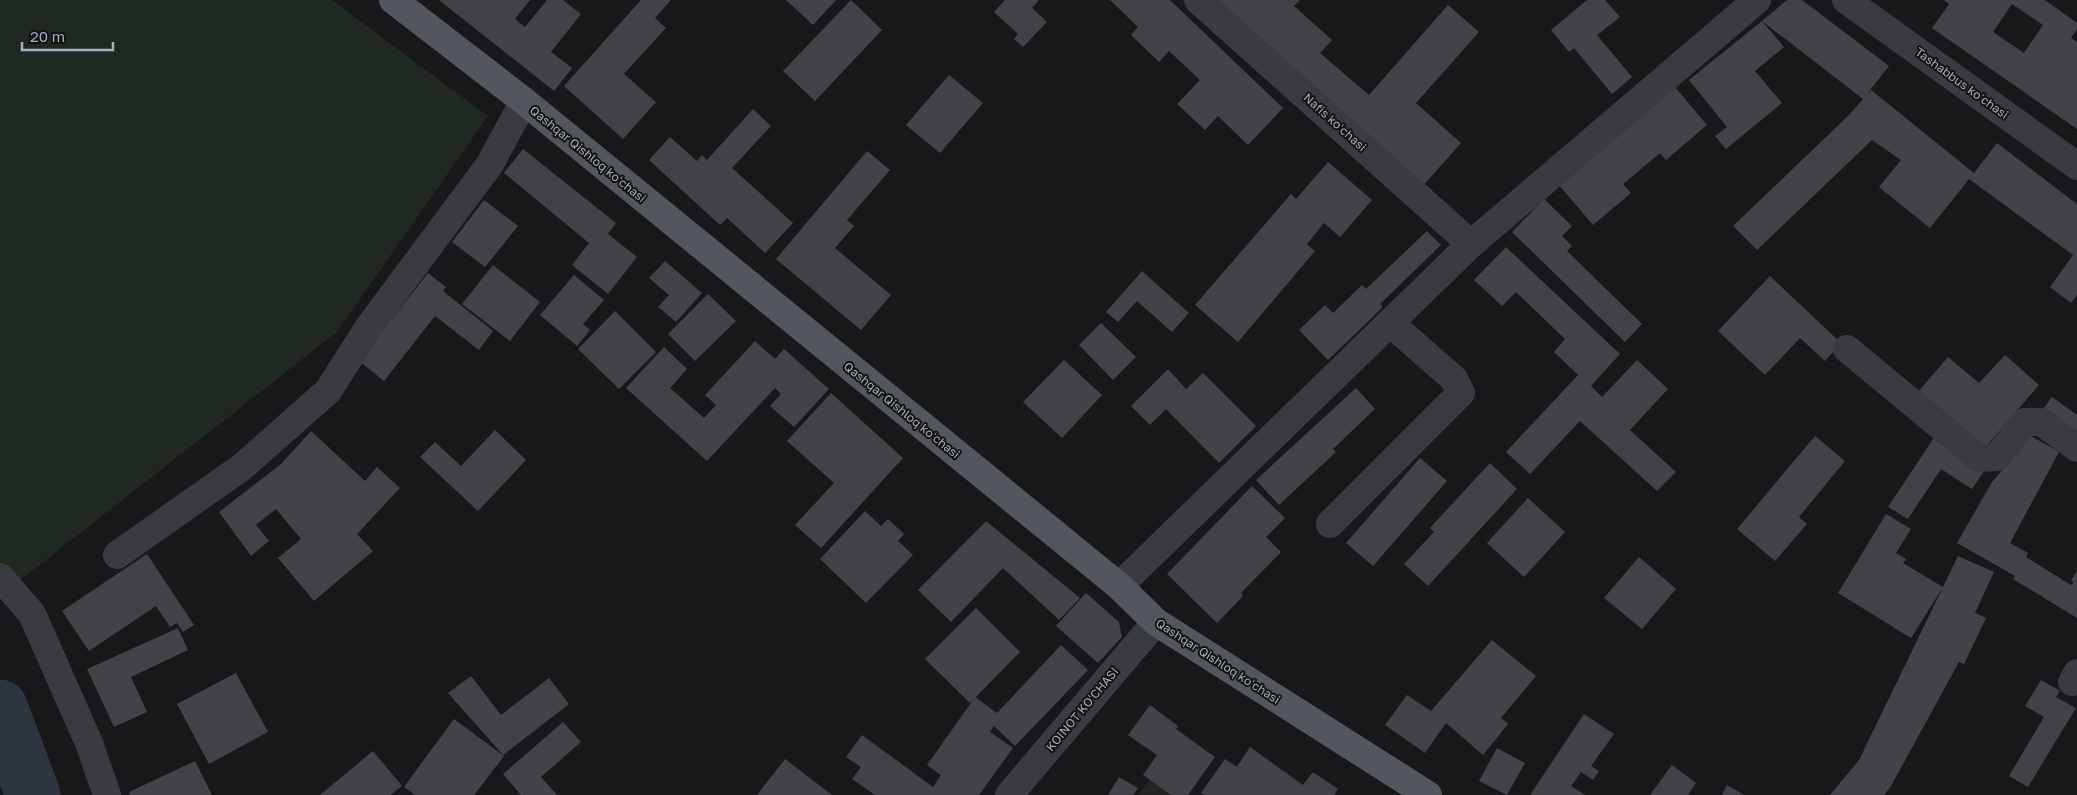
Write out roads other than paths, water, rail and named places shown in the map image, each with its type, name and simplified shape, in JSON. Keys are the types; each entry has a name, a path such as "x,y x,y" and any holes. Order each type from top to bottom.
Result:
{"main road":[{"name":"Qashqar Qishloq koʻchasi","path":"393,0 524,101 1119,586 1156,622 1428,795"}],"street":[{"name":"Nafis koʻchasi","path":"1198,0 1471,244"},
{"path":"1119,586 1471,244 1757,0"},
{"name":"Tashabbus koʻchasi","path":"1846,0 2077,166"},
{"path":"117,555 242,467 328,391 368,328 490,164 524,101"},
{"path":"1330,524 1461,393 1454,380 1390,323"},
{"path":"1847,349 1979,458 1996,457 2025,422 2042,422 2077,448"},
{"path":"0,578 32,614 89,743 107,795"},
{"name":"KOINOT KO'CHASI","path":"1009,795 1156,622"}],"waterway":[{"path":"0,707 33,795"}]}
